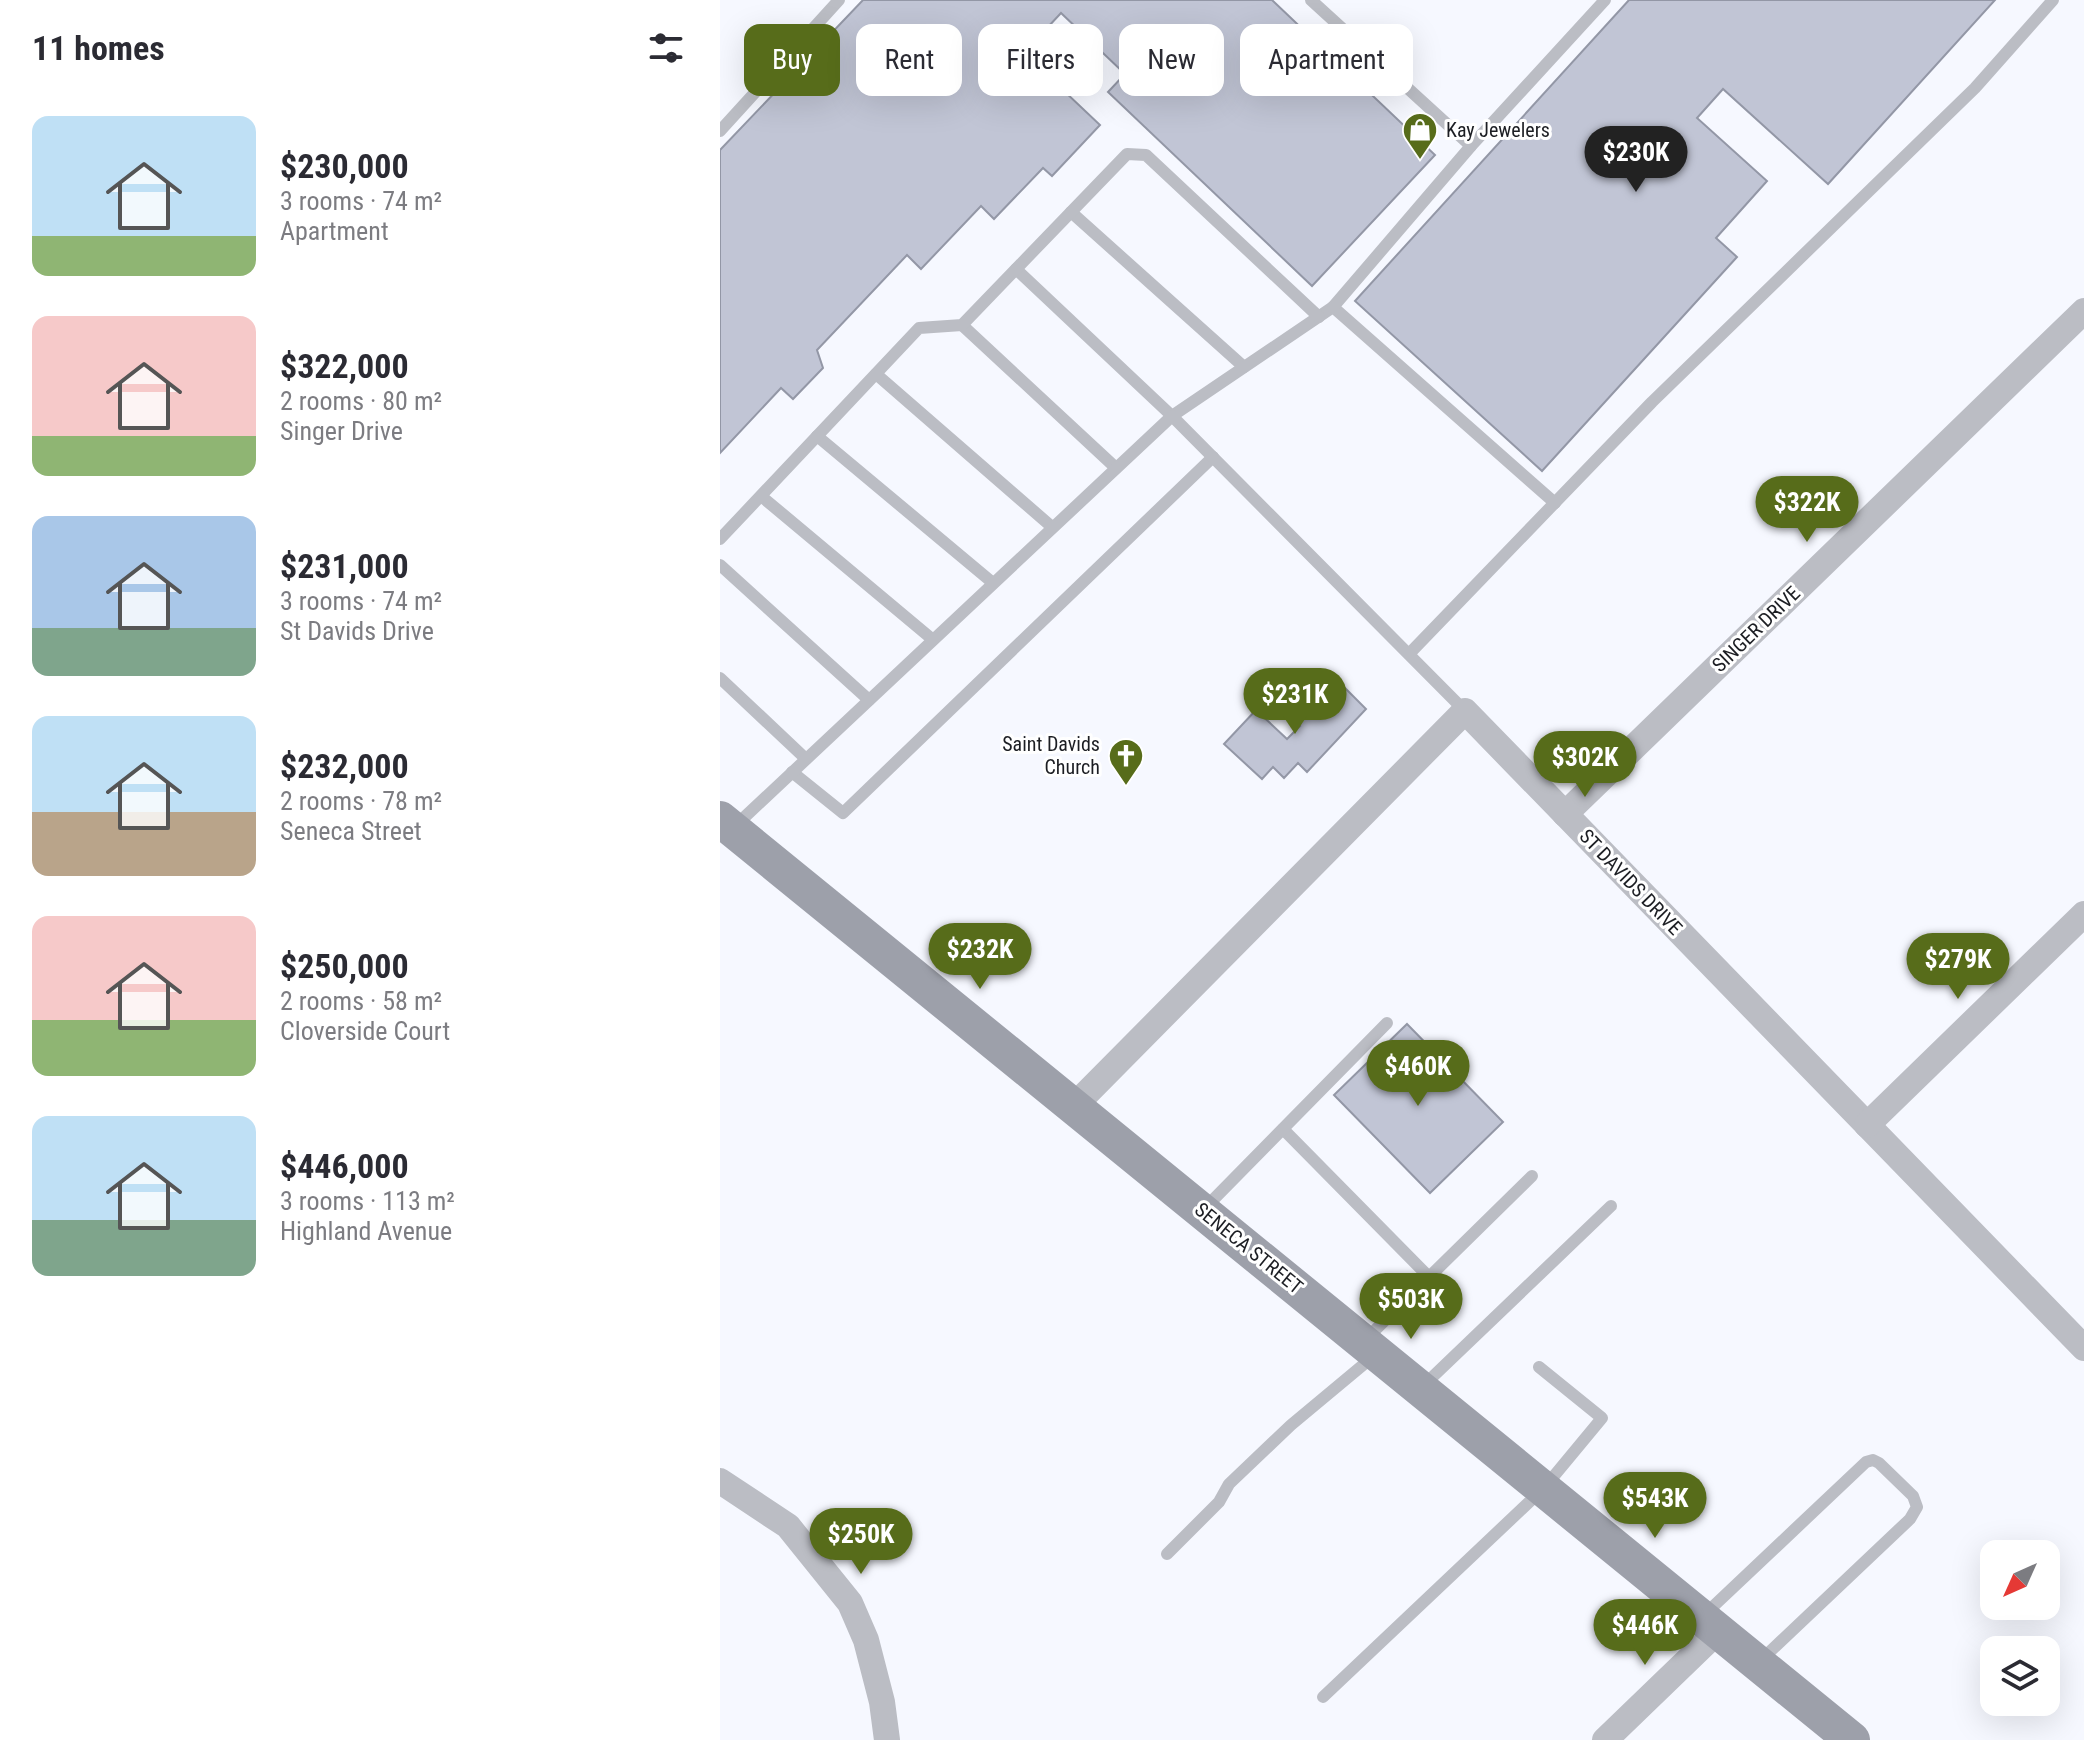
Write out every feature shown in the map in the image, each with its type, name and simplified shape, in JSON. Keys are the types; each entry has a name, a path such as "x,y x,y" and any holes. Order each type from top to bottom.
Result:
{"street":[{"name":"SINGER DRIVE","path":"1565,814 2084,311"},
{"name":"ST DAVIDS DRIVE","path":"1465,711 2084,1348"},
{"path":"1075,1105 1465,711"},
{"name":"SENECA STREET","path":"726,824 1852,1740"},
{"path":"1867,1125 2084,914"},
{"path":"720,1481 788,1526 850,1603 866,1640 882,1702 887,1740"},
{"path":"1605,1740 1710,1624"}],"lane":[{"path":"720,131 839,0"},
{"path":"1311,0 1471,146"},
{"path":"726,824 792,772 1172,416 1333,307 1471,146 1605,0"},
{"path":"1409,654 1652,402 1975,88 2053,0"},
{"path":"720,539 919,328 962,325 1127,154 1146,155 1319,317"},
{"path":"1071,212 1244,367"},
{"path":"1016,269 1172,416 1465,711"},
{"path":"1333,307 1555,503"},
{"path":"962,325 1116,468"},
{"path":"876,374 1052,527"},
{"path":"817,436 993,583"},
{"path":"792,772 843,813 1213,457"},
{"path":"761,496 932,639"},
{"path":"720,565 869,700"},
{"path":"720,678 806,759"},
{"path":"1203,1210 1387,1023"},
{"path":"1283,1129 1429,1277"},
{"path":"1167,1554 1219,1502 1229,1484 1371,1347 1429,1277 1532,1176"},
{"path":"1421,1388 1611,1206"},
{"path":"1323,1697 1544,1488 1602,1418 1539,1367"},
{"path":"1710,1624 1866,1462 1873,1460 1879,1463 1913,1496 1917,1507 1910,1519 1758,1664"}],"building":[{"path":"863,0 1272,0 1297,24 1240,24 1240,96 1373,96 1435,155 1312,286 1108,92 1119,80 1119,96 1224,96 1224,24 1119,24 1119,68 1103,53 1103,24 1073,24 1061,13 1051,24 978,24 978,96 1069,96 1100,125 1052,176 1043,168 994,219 981,206 921,269 907,255 817,350 823,368 793,399 781,388 720,453 720,150 771,96 840,96 840,24"},
{"path":"1629,0 1995,0 1828,184 1723,89 1697,118 1767,181 1716,238 1737,257 1542,471 1355,301"},
{"path":"1342,685 1366,709 1307,772 1298,763 1284,778 1273,767 1262,779 1224,744 1256,710 1287,739 1300,726 1285,712 1296,700 1313,716"},
{"path":"1407,1024 1503,1122 1430,1193 1334,1095"}],"place":[{"name":"Kay Jewelers","path":"1420,161"},
{"name":"Saint Davids Church","path":"1126,787"}]}
